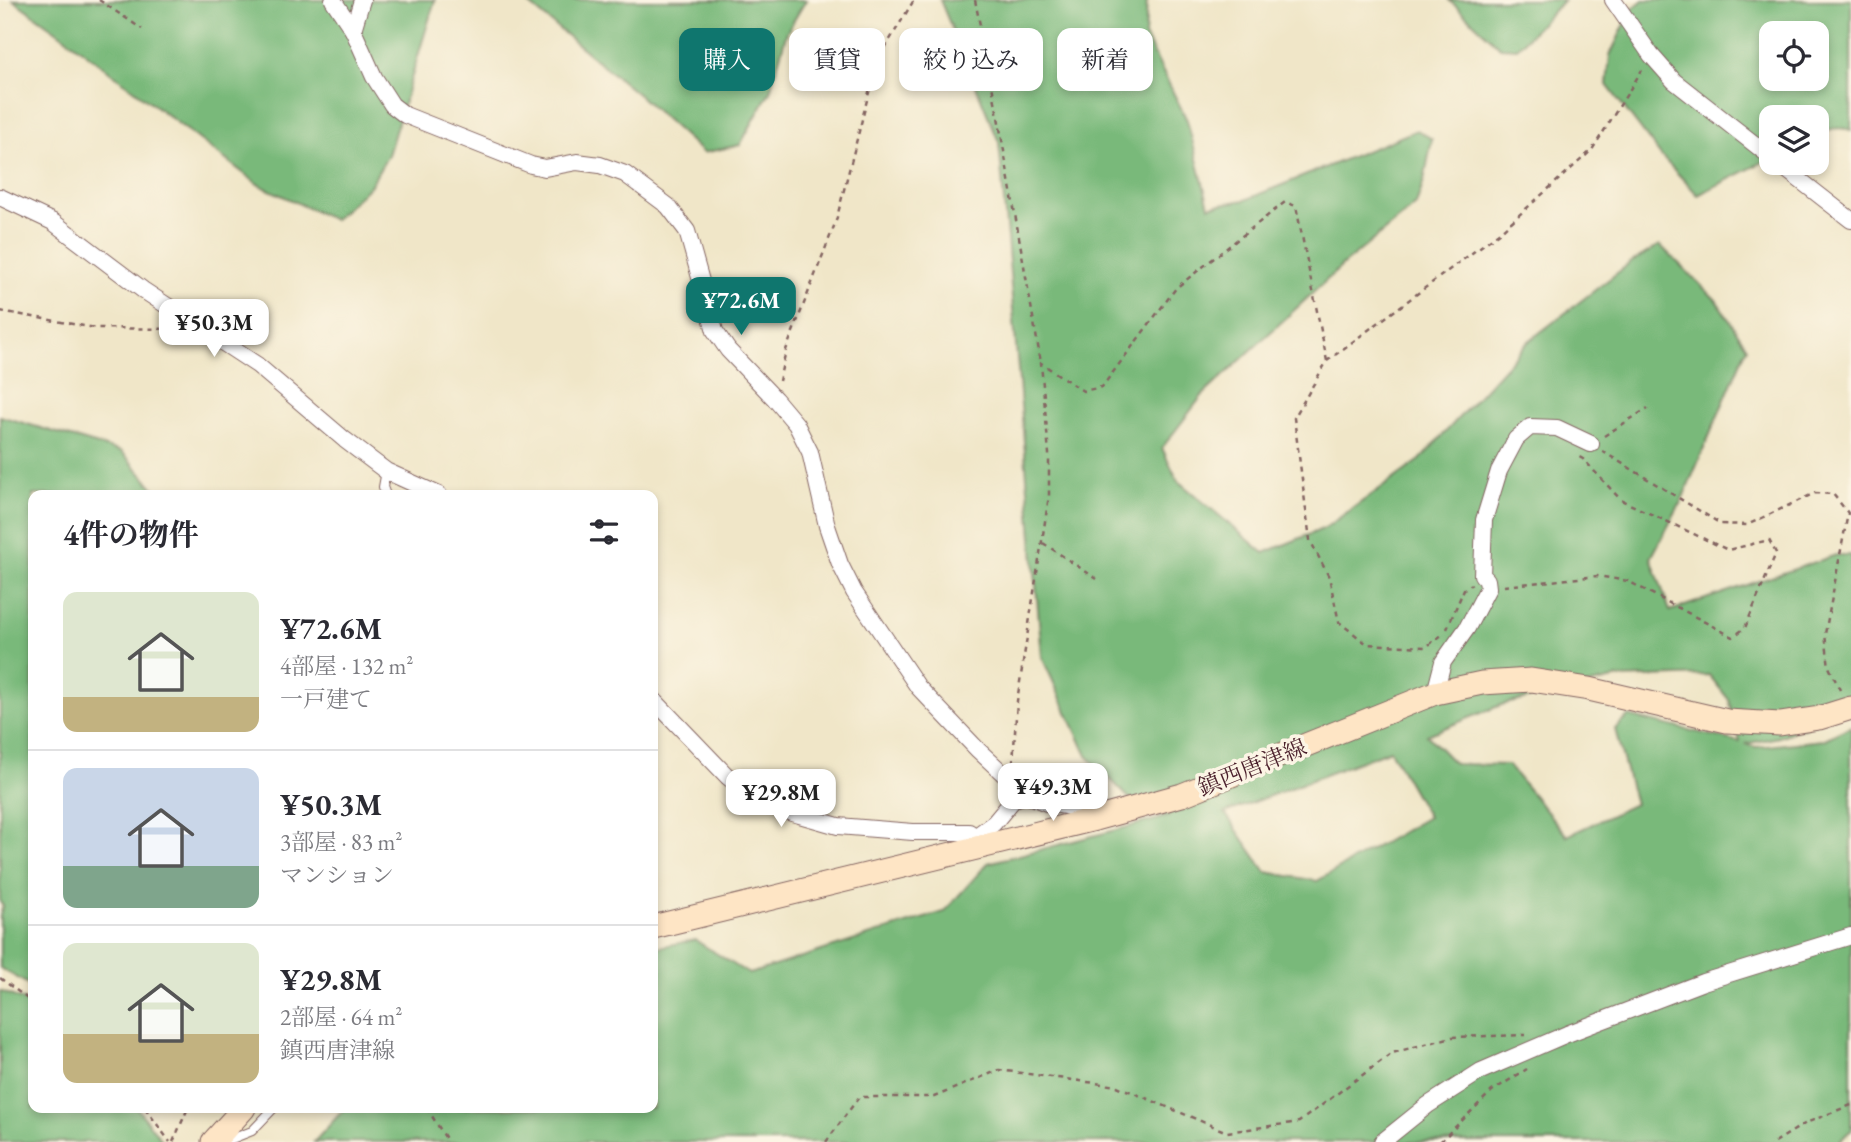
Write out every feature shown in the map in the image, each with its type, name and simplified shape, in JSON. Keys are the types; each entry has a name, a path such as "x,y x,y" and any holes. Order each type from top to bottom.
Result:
{"main road":[{"name":"鎮西唐津線","path":"658,925 976,842 1095,819 1182,795 1435,693 1482,683 1531,680 1589,688 1727,721 1780,724 1819,718 1850,708"},
{"path":"213,1142 239,1113"}],"street":[{"path":"333,0 353,30 374,77 392,104 405,115 531,165 545,168 578,162 612,169 625,174 668,206 687,231 715,331 728,350 796,424 810,452 827,526 840,564 854,592 918,687 1010,780 1014,799"},
{"path":"353,30 362,0"},
{"path":"1614,0 1651,55 1674,81 1759,148"},
{"path":"1793,175 1851,220"},
{"path":"0,197 53,222 144,290 257,365 386,471 428,490"},
{"path":"1435,693 1443,662 1467,628 1485,582 1484,520 1499,471 1517,439 1530,427 1558,428 1591,444"},
{"path":"658,704 753,797 782,810 838,826 913,832 969,832 976,842 1014,799 1026,795 1046,803 1078,808 1095,819"},
{"path":"1382,1142 1438,1098 1481,1072 1567,1034 1703,982 1851,936"}],"lane":[{"path":"384,490 386,471"},
{"path":"224,1142 252,1131 269,1113"}],"path":[{"path":"99,0 142,29"},
{"path":"775,399 786,350 836,221 877,61 914,0"},
{"path":"975,0 1041,362 1049,468 1049,496 1017,701 1010,780"},
{"path":"1572,453 1583,459 1621,500 1728,550 1769,540 1776,553 1745,628 1733,636 1628,581 1597,576 1485,582 1464,589 1445,633 1426,648 1367,644 1339,622 1329,577 1310,540 1294,418 1327,361 1500,232 1592,150 1651,55"},
{"path":"1041,362 1083,391 1102,387 1176,288 1285,202 1296,206 1327,361"},
{"path":"0,311 94,328 203,330"},
{"path":"1648,408 1591,444 1721,524 1746,525 1815,492 1833,494 1848,513 1825,634 1829,667 1850,708"},
{"path":"1043,543 1097,579"},
{"path":"0,978 28,999"},
{"path":"826,1142 859,1097 934,1097 999,1070 1117,1086 1227,1132 1299,1122 1392,1053 1452,1037 1529,1035"},
{"path":"1440,1142 1492,1091 1527,1070"},
{"path":"1774,1142 1806,1123 1851,1105"},
{"path":"149,1113 172,1142 186,1113"},
{"path":"430,1113 447,1142"}],"green space":[{"path":"13,0 435,0 388,155 370,186 334,220 259,185"},
{"path":"524,0 806,0 787,32 775,74 775,28 679,28 679,91 770,91 740,145 703,153 640,96"},
{"path":"940,0 1147,0 1145,28 1057,28 1057,91 1153,91 1153,52 1187,120 1209,206 1245,200 1417,130 1432,139 1424,181 1416,205 1345,263 1202,396 1162,448 1178,481 1264,553 1325,528 1420,460 1529,341 1630,263 1660,245 1716,300 1747,347 1682,500 1651,558 1670,611 1836,555 1851,555 1851,709 1779,737 1745,744 1756,747 1823,740 1851,726 1851,1130 1839,1142 314,1142 340,1113 658,1113 658,947 695,940 749,974 944,912 988,863 1170,816 1145,814 1087,756 1042,657 999,142 978,91 1043,91 1043,28 952,28","holes":["1709,675 1729,700 1740,742 1628,716 1615,729 1635,804 1567,836 1508,765 1455,764 1427,735 1501,705 1618,678","1390,750 1428,817 1317,881 1266,872 1225,813"]},
{"path":"1449,0 1564,0 1517,48 1500,47"},
{"path":"1643,0 1851,0 1851,130 1829,130 1829,105 1759,105 1759,164 1698,195 1662,157 1607,85 1610,55 1632,9"},
{"path":"0,416 122,452 156,490 28,490 28,984 0,968 0,916 3,906 0,902"},
{"path":"0,991 28,1002 28,1113 141,1113 163,1142 0,1142"}]}
